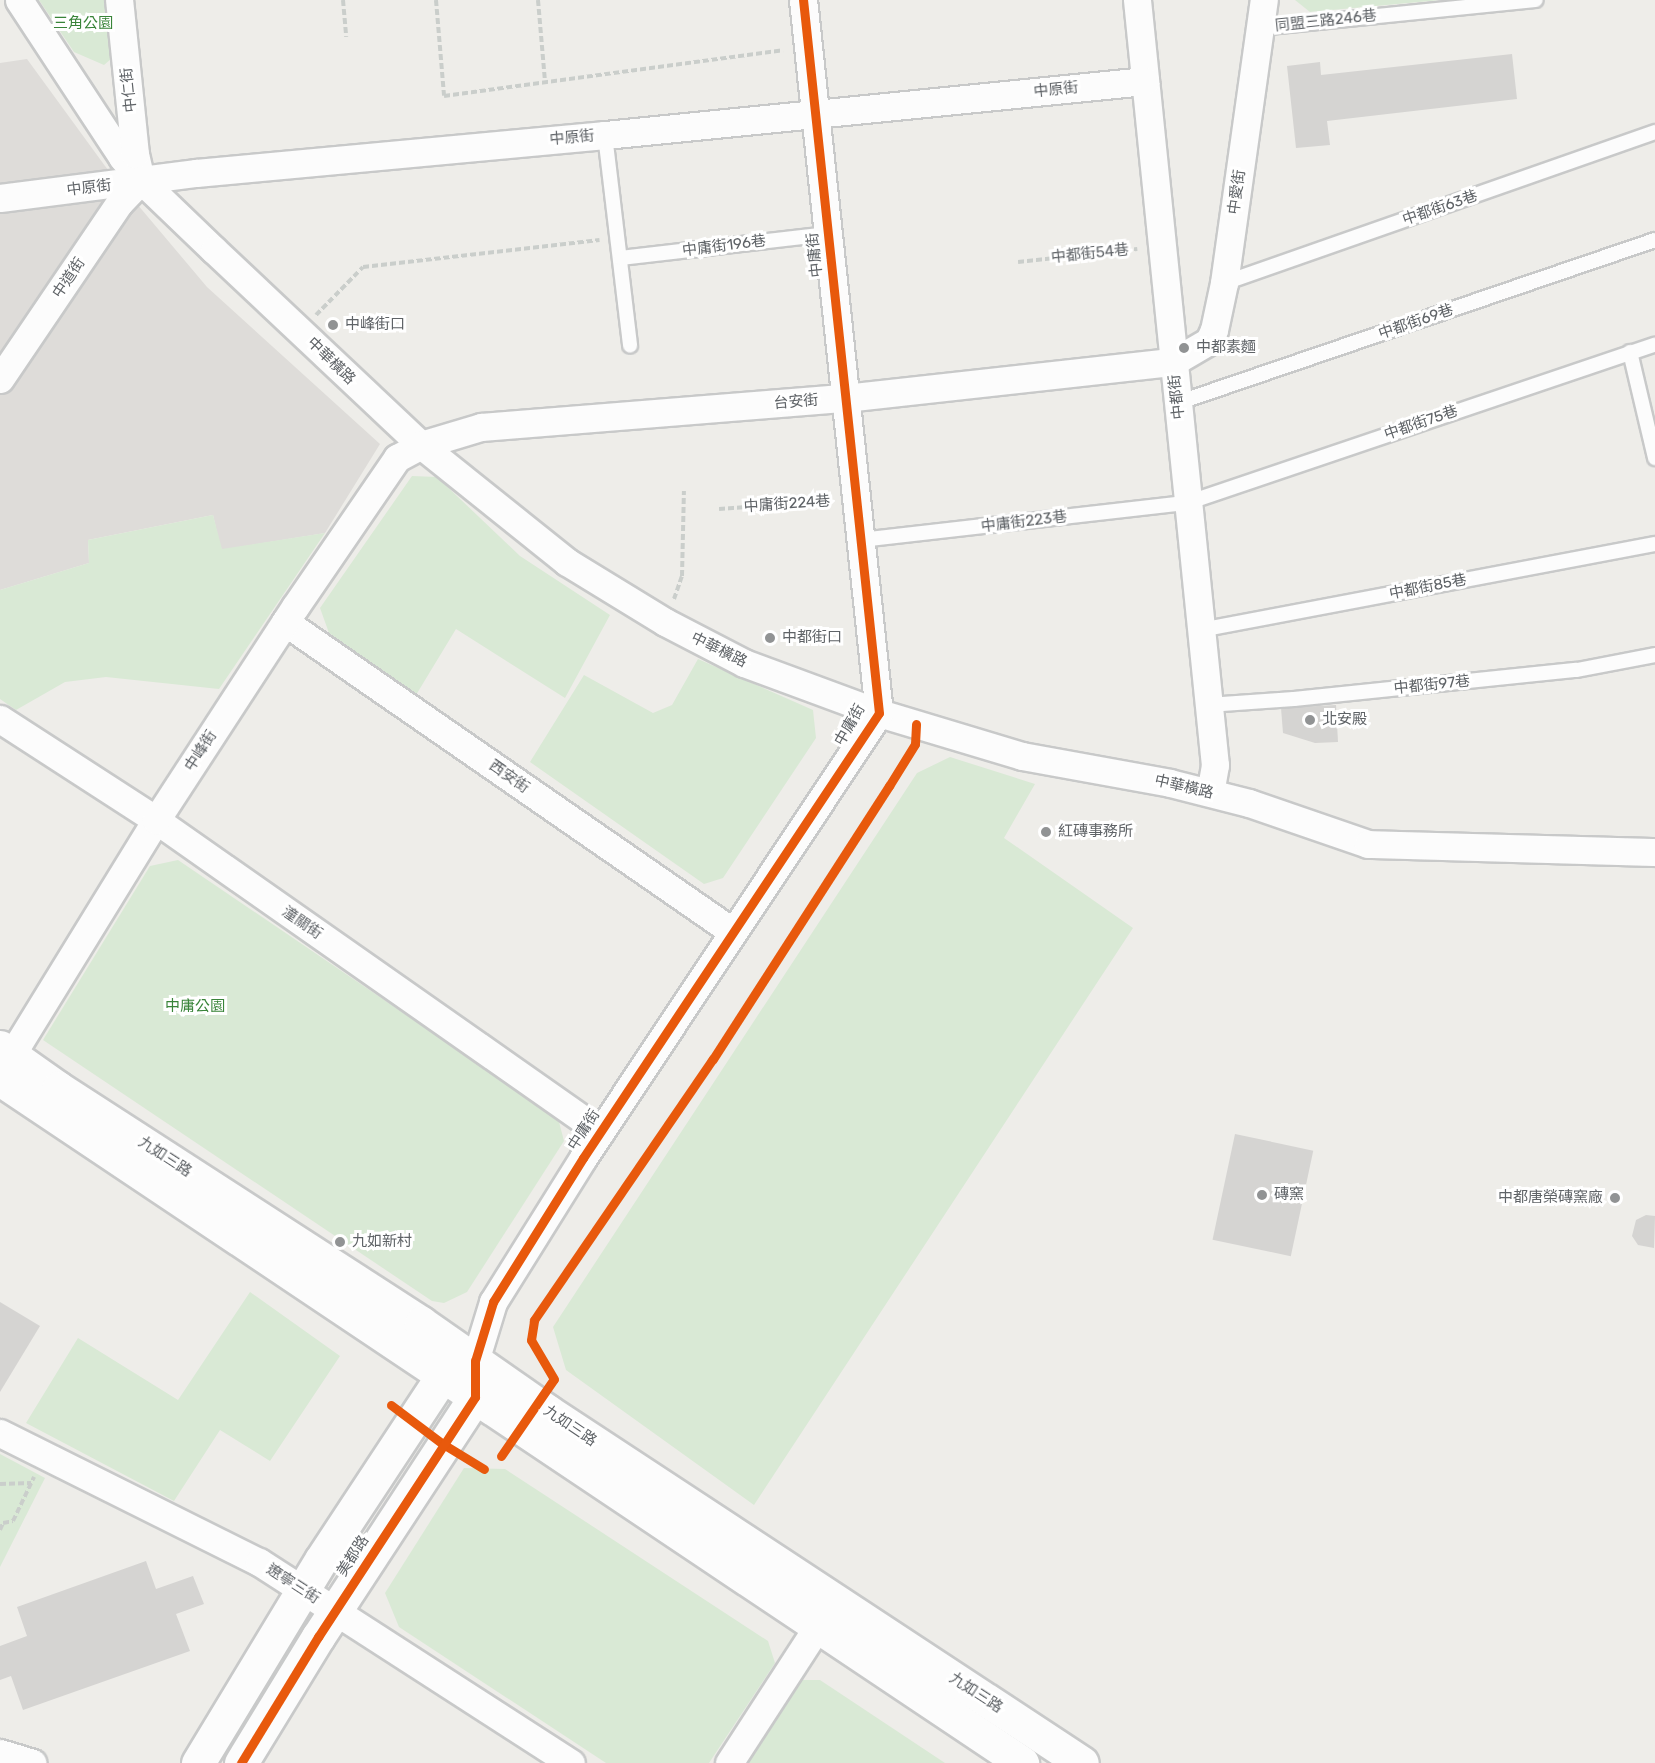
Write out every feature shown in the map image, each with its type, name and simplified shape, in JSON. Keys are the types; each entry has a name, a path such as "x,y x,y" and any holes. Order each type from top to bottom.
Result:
{"street":[{"name":"中華橫路","path":"19,0 122,157 141,180 421,445 567,562 665,622 744,663 879,712 1022,756 1170,783 1250,803 1368,844 1655,852"},
{"name":"中仁街","path":"119,0 135,153 141,180"},
{"name":"中庸街","path":"475,1361 493,1302 601,1132 879,712 803,0"},
{"name":"中都街","path":"1137,0 1215,765 1210,793"},
{"name":"中愛街","path":"1173,362 1209,341 1214,330 1224,283 1264,0"},
{"name":"中原街","path":"0,198 141,180 1145,81"},
{"name":"中道街","path":"0,379 120,202 141,180"},
{"name":"台安街","path":"421,445 481,427 845,398 1173,362"},
{"name":"中峰街","path":"3,1064 156,820 387,470 397,459 421,445"},
{"name":"西安街","path":"285,622 734,932"},
{"name":"潼關街","path":"0,719 156,820 601,1132"},
{"name":"九如三路","path":"3,1064 475,1361 1082,1763"},
{"name":"九如三路","path":"3,1064 475,1397 1022,1763"},
{"path":"443,1375 475,1361 475,1397"},
{"name":"美都路","path":"198,1763 302,1590 443,1375"},
{"name":"美都路","path":"241,1763 335,1611 475,1397"},
{"name":"遼寧三街","path":"0,1433 259,1562 571,1763"},
{"path":"729,1763 818,1626"},
{"path":"0,1753 33,1763"}],"lane":[{"name":"同盟三路246巷","path":"1259,28 1494,2 1536,0"},
{"name":"中都街63巷","path":"1224,283 1655,132"},
{"path":"605,135 630,346"},
{"name":"中庸街196巷","path":"621,258 828,234"},
{"name":"中都街69巷","path":"1177,403 1655,240"},
{"name":"中都街75巷","path":"1188,503 1655,345"},
{"path":"1630,352 1655,458"},
{"name":"中庸街223巷","path":"861,540 1188,503"},
{"name":"中都街85巷","path":"1200,630 1655,544"},
{"name":"中都街97巷","path":"1208,705 1294,699 1577,670 1655,655"}],"path":[{"path":"343,0 346,37"},
{"path":"436,0 444,96 808,47"},
{"path":"538,0 545,81"},
{"path":"300,332 363,267 618,238"},
{"path":"665,622 682,576 684,491"},
{"path":"0,1530 3,1523 13,1521 37,1471"},
{"path":"0,1484 31,1483"}],"shaded area":[{"path":"27,59 105,166 207,287 380,444 325,533 221,550 213,515 88,540 89,563 0,590 0,63"}],"green space":[{"name":"三角公園","path":"39,0 104,0 111,59 104,65 74,52"},
{"path":"1295,0 1441,0 1310,12"},
{"path":"412,476 437,477 520,556 610,615 565,698 456,629 416,695 329,633 320,608"},
{"path":"213,515 222,549 325,533 219,689 106,677 65,682 16,710 0,699 0,590 89,563 88,540"},
{"path":"698,659 813,710 816,738 723,878 704,884 530,762 584,675 653,713 672,705"},
{"path":"950,757 1035,784 1004,838 1133,928 754,1505 566,1370 553,1327 917,773"},
{"name":"中庸公園","path":"178,860 558,1118 564,1141 467,1292 444,1303 432,1301 43,1040 150,866"},
{"path":"250,1292 340,1356 270,1461 220,1430 174,1501 26,1423 78,1338 178,1400"},
{"path":"0,1454 45,1478 0,1567"},
{"path":"464,1468 505,1469 768,1641 775,1663 709,1763 606,1763 399,1627 385,1593"},
{"path":"798,1680 820,1680 945,1763 741,1763"}],"building":[{"path":"1512,54 1517,99 1327,121 1330,145 1296,148 1287,66 1320,62 1321,75"},
{"name":"北安殿","path":"1336,705 1338,742 1315,743 1283,733 1281,708"},
{"name":"磚窯","path":"1235,1134 1313,1151 1291,1256 1213,1240"},
{"path":"1646,1215 1655,1216 1654,1248 1638,1245 1632,1236 1636,1220"},
{"path":"0,1302 40,1326 0,1392"},
{"path":"146,1561 156,1589 193,1576 204,1604 176,1614 190,1651 23,1710 11,1676 0,1680 0,1646 27,1636 17,1607"}],"cycle path":[{"path":"241,1763 318,1637 475,1397 475,1361 493,1302 583,1158 879,713 803,0"},
{"path":"501,1456 554,1379 531,1340 534,1320 713,1059 889,786 915,744 916,724"},
{"path":"391,1405 443,1444 484,1469"}],"place":[{"name":"中峰街口","path":"333,325"},
{"name":"中都素麵","path":"1184,348"},
{"name":"中都街口","path":"770,638"},
{"name":"北安殿","path":"1310,720"},
{"name":"紅磚事務所","path":"1046,832"},
{"name":"磚窯","path":"1262,1195"},
{"name":"中都唐榮磚窯廠","path":"1615,1198"},
{"name":"九如新村","path":"340,1242"}]}
